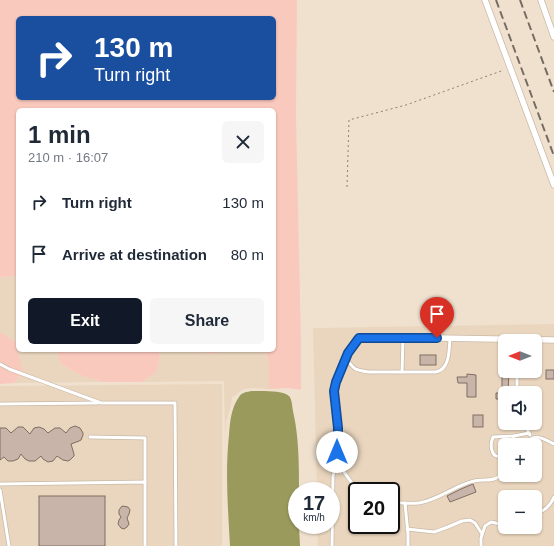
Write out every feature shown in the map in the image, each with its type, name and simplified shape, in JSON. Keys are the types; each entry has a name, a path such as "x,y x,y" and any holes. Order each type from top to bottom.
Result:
{"street":[{"path":"485,0 554,185"},
{"path":"541,0 554,37"},
{"path":"359,338 498,339"},
{"path":"542,340 554,340"}],"lane":[{"path":"351,482 339,462 337,452 338,428 334,391 336,382 348,353 359,338"},
{"path":"402,372 403,338"},
{"path":"346,358 351,367 360,371 436,372 443,369 446,364 450,338"},
{"path":"0,364 101,403"},
{"path":"0,404 175,403 176,546"},
{"path":"527,430 531,438"},
{"path":"498,456 494,455 492,452 493,437 529,434"},
{"path":"90,437 145,438 145,546"},
{"path":"542,439 553,444 554,450"},
{"path":"332,546 333,476 339,462"},
{"path":"400,503 419,503 473,481 493,480 498,477"},
{"path":"0,484 145,482"},
{"path":"0,490 10,546"},
{"path":"542,512 552,503 554,497"},
{"path":"405,503 408,546"},
{"path":"407,529 434,532 462,521 470,520 475,523 482,534"},
{"path":"481,546 481,538 485,526 492,522 498,523"}],"path":[{"path":"347,187 349,120 406,105 510,68"}],"shaded area":[{"path":"0,0 297,0 296,115 301,390 289,388 269,389 269,368 266,352 276,352 276,108 16,108 16,276 0,278"},
{"path":"16,276 16,352 58,352 61,364 80,375 102,382 14,383 23,372 0,332 0,278"},
{"path":"554,324 554,546 318,546 317,534 340,534 340,482 317,482 313,328"},
{"path":"0,332 15,342 16,352 18,352 23,372 14,383 0,384"},
{"path":"58,352 159,352 160,356 157,371 142,382 102,382 80,375 61,364"},
{"path":"159,352 205,352 209,354 223,352 266,352 269,368 269,389 245,389 232,397 226,422 225,438 224,382 142,382 157,371 160,356"},
{"path":"205,352 223,352 209,354"},
{"path":"222,384 222,546 0,546 0,386"},
{"path":"272,391 286,394 290,397 296,431 299,482 288,482 288,534 299,534 300,546 230,546 227,477 230,420 236,401 240,395 245,392"}],"building":[{"path":"420,355 436,355 436,365 420,365"},
{"path":"546,370 554,370 554,379 546,379"},
{"path":"467,374 476,375 476,397 467,397 467,383 458,383 457,377 467,377"},
{"path":"502,378 509,378 508,386 502,386"},
{"path":"496,393 498,393 498,399 496,399"},
{"path":"473,415 483,415 483,427 473,427"},
{"path":"75,426 80,428 83,435 81,440 71,444 74,456 68,461 57,456 53,461 48,462 41,456 35,461 29,461 21,454 18,459 13,461 8,461 4,457 0,460 0,428 6,428 11,433 18,427 23,427 30,434 34,428 39,427 48,433 55,428 60,428 66,433 70,428"},
{"path":"473,484 476,492 450,502 447,496"},
{"path":"39,496 105,496 105,546 39,546"},
{"path":"122,506 128,507 130,510 127,518 129,524 124,529 118,524 121,517 119,510"}],"railway":[{"path":"496,0 554,156"},
{"path":"520,0 554,92"}],"route":[{"path":"337,452 338,428 334,391 338,376 348,353 359,338 437,338"}]}
